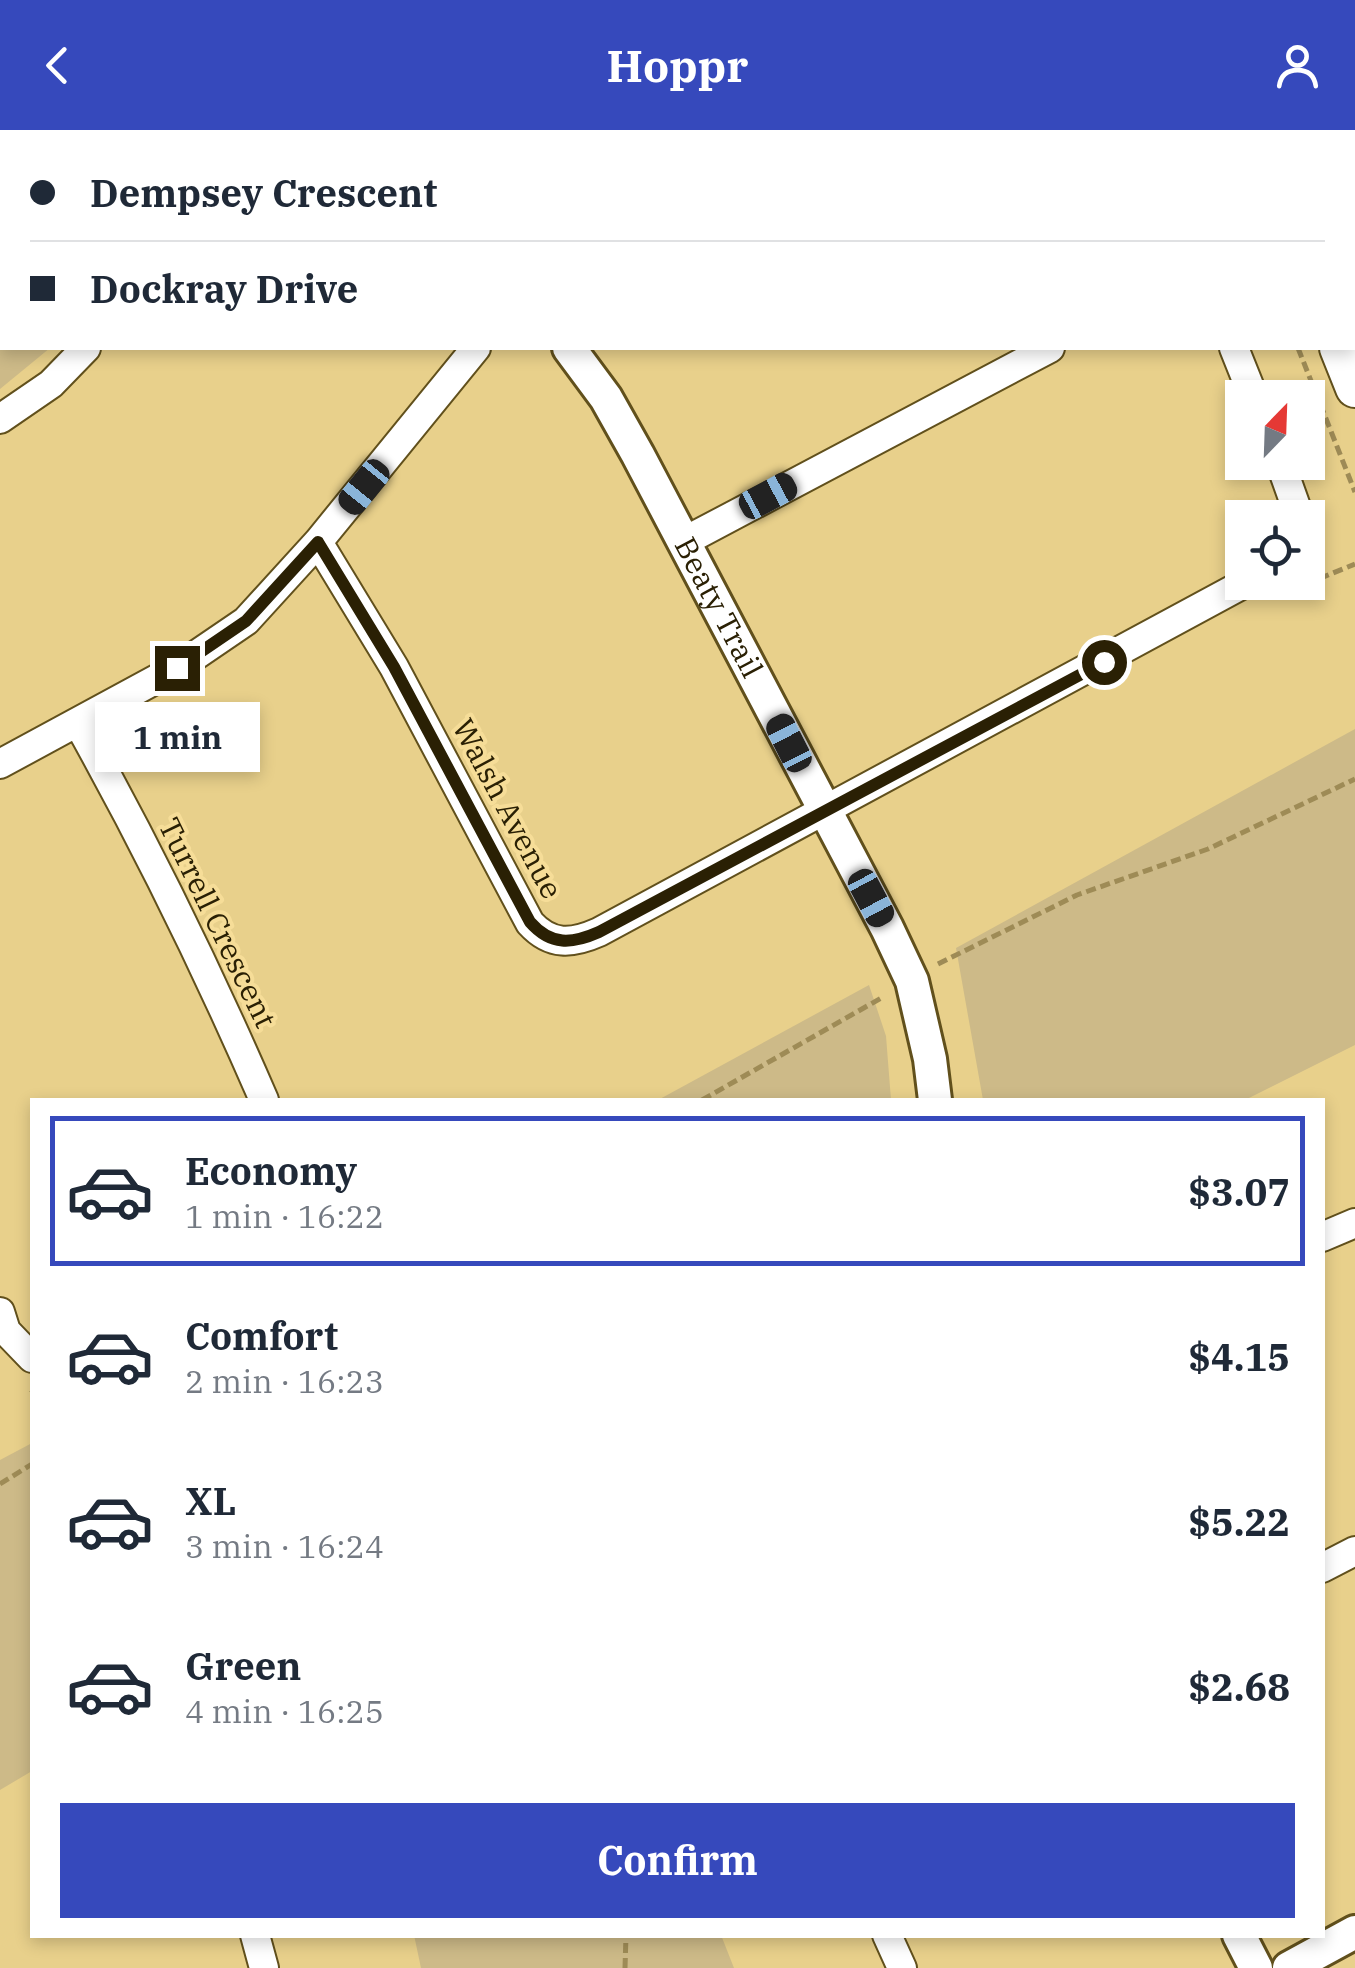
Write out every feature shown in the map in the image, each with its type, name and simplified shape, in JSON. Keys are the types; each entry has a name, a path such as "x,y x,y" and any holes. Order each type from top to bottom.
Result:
{"main road":[{"path":"1340,350 1355,388"}],"street":[{"path":"0,419 51,384 84,350"},
{"path":"0,764 177,668 246,621 318,542 474,350"},
{"name":"Beaty Trail","path":"570,350 606,398 685,542 912,980 935,1098"},
{"path":"685,542 1046,350"},
{"path":"1235,350 1247,380"},
{"name":"Walsh Avenue","path":"318,542 394,667 530,922 540,934 556,942 578,941 824,810"},
{"path":"824,810 1225,594"},
{"name":"Turrell Crescent","path":"78,723 150,853 213,982 263,1098"},
{"path":"1325,1236 1355,1223"},
{"path":"0,1312 6,1331 30,1356"},
{"path":"1325,1566 1355,1551"},
{"path":"1290,1968 1355,1932"},
{"path":"256,1938 264,1968"},
{"path":"887,1938 902,1968"},
{"path":"1241,1938 1256,1968"}],"path":[{"path":"1299,350 1355,492"},
{"path":"1325,576 1355,564"},
{"path":"706,1098 941,962 1077,895 1208,849 1355,779"},
{"path":"0,1484 30,1465"},
{"path":"625,1968 626,1938"}],"shaded area":[{"path":"0,350 48,350 0,389"},
{"path":"1355,729 1355,1045 1249,1098 983,1098 956,948"},
{"path":"869,985 886,1036 891,1098 662,1098"},
{"path":"30,1444 30,1772 0,1790 0,1460"},
{"path":"415,1938 722,1938 734,1968 421,1968"}],"route":[{"path":"177,668 246,621 318,542 394,667 530,922 540,934 556,942 578,941 599,932 1104,662"}]}
